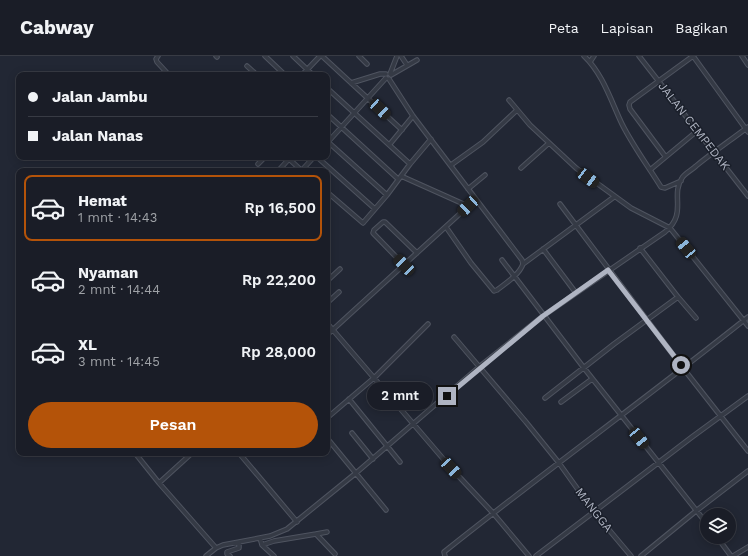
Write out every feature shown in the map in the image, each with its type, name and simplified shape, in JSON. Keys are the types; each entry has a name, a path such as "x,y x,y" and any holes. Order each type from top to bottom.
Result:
{"street":[{"path":"158,56 156,59 157,62 165,72"},
{"path":"265,56 282,72"},
{"path":"293,56 309,72"},
{"path":"307,70 321,56 402,130"},
{"path":"388,76 397,56"},
{"path":"401,56 407,65"},
{"path":"584,56 590,62 608,93 632,142 661,187 666,188 681,181"},
{"path":"590,62 594,56"},
{"name":"JALAN CEMPEDAK","path":"639,56 748,196"},
{"path":"261,542 287,529 297,522 479,368 543,316 670,228 677,217 678,193 684,176 714,152 747,129 693,56 630,102 629,105 630,109 665,156"},
{"path":"742,56 748,65"},
{"path":"362,57 367,64"},
{"path":"330,138 388,76 417,60"},
{"path":"247,66 254,72"},
{"path":"351,83 380,74 388,76 413,116 451,165 523,264"},
{"path":"330,91 390,144 410,164"},
{"path":"508,100 549,143 576,168 631,208 670,228 748,326"},
{"path":"451,165 483,142 517,110"},
{"path":"390,144 413,116"},
{"path":"330,117 400,178 468,206"},
{"path":"650,170 697,131"},
{"path":"330,195 361,223 387,195 431,139"},
{"path":"521,168 549,143"},
{"path":"330,144 387,195"},
{"path":"258,164 262,160"},
{"path":"280,168 286,160"},
{"path":"290,160 298,168"},
{"path":"304,168 312,160"},
{"path":"318,160 327,168"},
{"path":"330,170 374,209"},
{"path":"468,189 485,175"},
{"path":"446,226 471,263 494,291 514,277 523,264 614,197"},
{"path":"330,332 476,199"},
{"path":"560,204 608,270 748,451"},
{"path":"404,265 374,235 374,230 385,222 417,253"},
{"path":"640,248 678,298 696,318"},
{"path":"543,249 576,293"},
{"path":"502,260 543,316 700,516"},
{"path":"330,277 340,269"},
{"path":"330,300 339,292"},
{"path":"545,398 647,319 678,298"},
{"path":"445,556 444,552 493,513 622,416 748,317"},
{"path":"330,415 375,377 428,324"},
{"path":"330,326 375,377 451,468 493,513 529,556"},
{"name":"MANGGA","path":"454,337 559,462 594,512 631,556"},
{"path":"561,402 592,379"},
{"path":"536,556 748,396"},
{"path":"348,399 400,462"},
{"path":"352,433 373,458"},
{"path":"330,442 386,510"},
{"path":"137,456 216,548"},
{"path":"159,483 189,456"},
{"path":"242,456 297,522"},
{"path":"641,556 696,511 748,472"},
{"path":"206,556 216,548 223,545 239,542 274,541 327,532"},
{"path":"316,534 335,554"},
{"path":"230,556 227,552 240,548 239,542"},
{"path":"261,542 274,556"},
{"path":"723,544 732,556 748,547"}],"route":[{"path":"447,396 490,358 543,316 608,270 681,365"}]}
